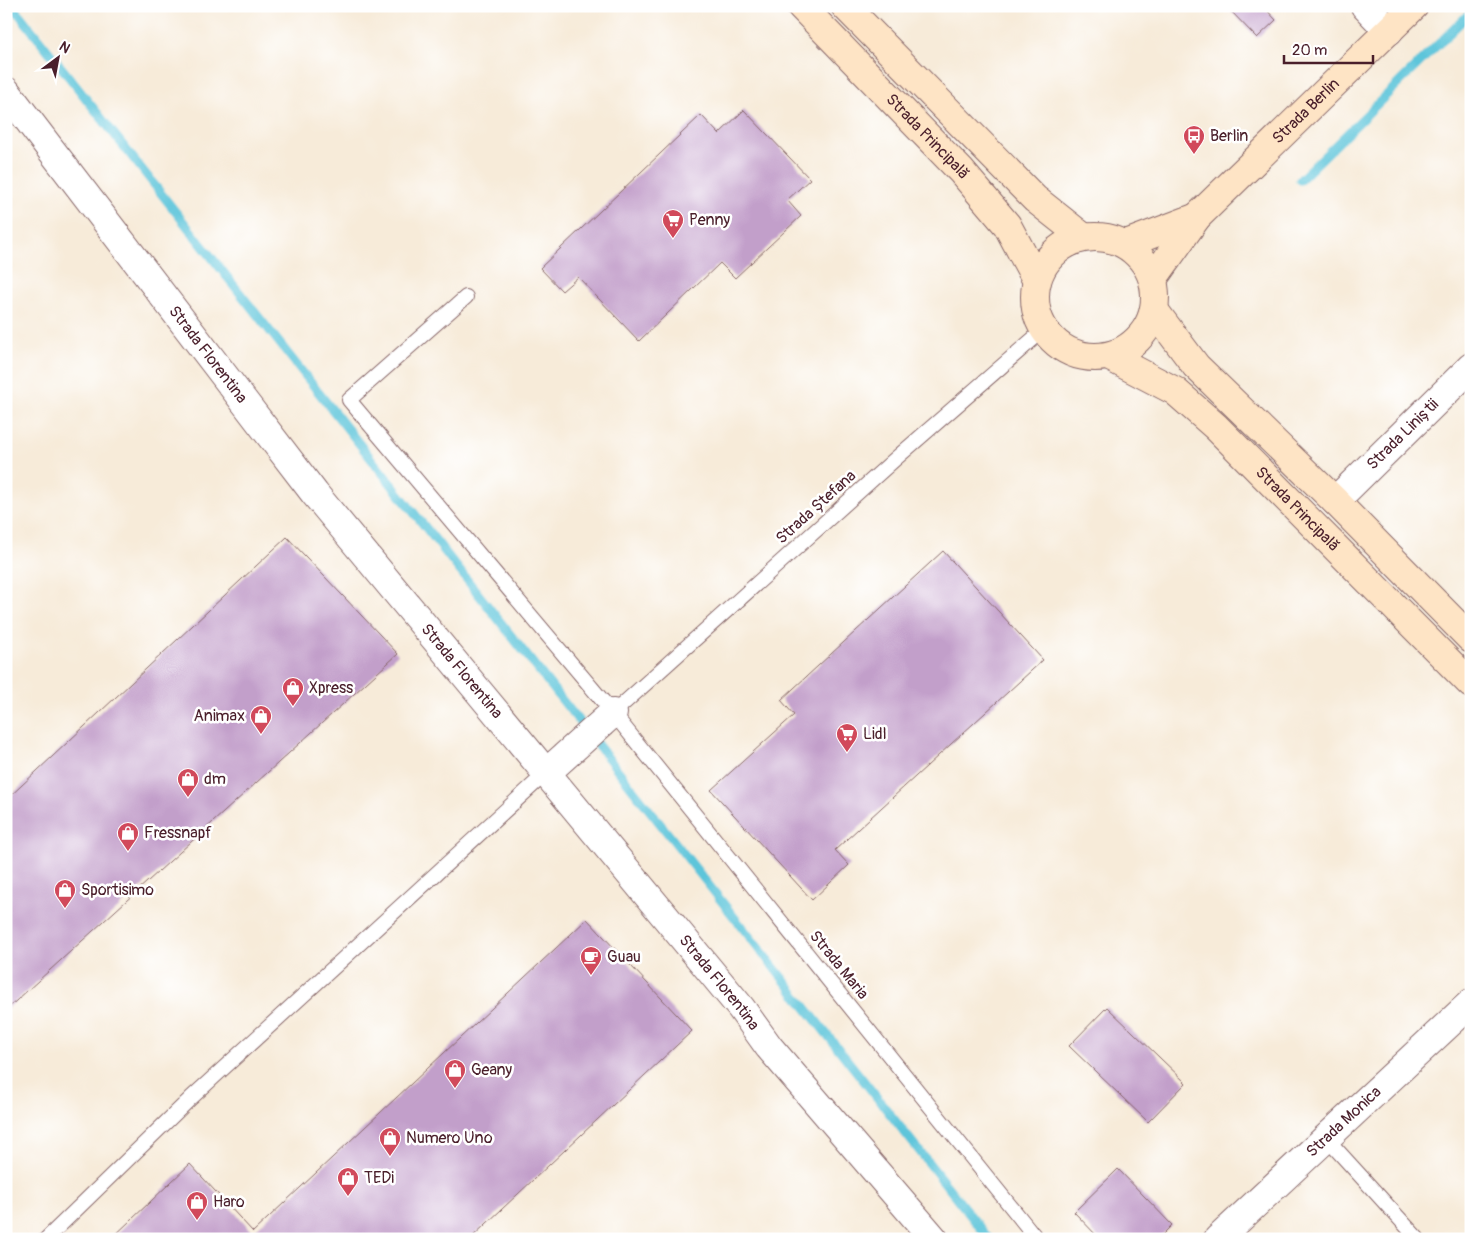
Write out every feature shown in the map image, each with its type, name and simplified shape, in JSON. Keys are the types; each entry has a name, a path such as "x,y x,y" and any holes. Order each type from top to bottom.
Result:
{"main road":[{"name":"Strada Principală","path":"801,6 962,170 1007,224 1037,281"},
{"name":"Strada Principală","path":"845,6 1035,199 1083,237"},
{"name":"Strada Berlin","path":"1153,279 1197,217 1414,6"},
{"name":"Strada Berlin","path":"1126,244 1197,217"},
{"path":"1098,236 1126,244 1143,259 1153,279 1156,294 1151,321 1138,340 1124,350 1108,356 1090,357 1072,353 1057,344 1045,330 1037,315 1034,298 1037,281 1043,266 1054,253 1067,243 1083,237 1098,236"},
{"name":"Strada Principală","path":"1154,310 1196,366 1335,501 1471,639"},
{"name":"Strada Principală","path":"1108,356 1175,391 1216,427 1471,684"}],"street":[{"path":"1365,6 1389,31"},
{"name":"Strada Florentina","path":"6,91 315,494 545,774 741,1008 768,1047 934,1239"},
{"name":"Strada Liniștii","path":"1335,501 1471,367"},
{"path":"545,774 608,716"},
{"name":"Strada Monica","path":"1218,1239 1471,1003"}],"lane":[{"name":"Strada Maria","path":"466,297 349,400 1037,1239"},
{"name":"Strada Ștefana","path":"608,716 894,460 1045,330"},
{"path":"46,1239 191,1098 545,774"},
{"path":"1326,1138 1418,1239"}],"building":[{"path":"1226,6 1263,6 1276,20 1257,38"},
{"name":"Penny","path":"744,110 810,179 787,200 801,216 735,278 720,263 639,341 578,277 562,291 540,268 701,115 719,134"},
{"path":"287,537 398,654 6,1010 6,800"},
{"name":"Lidl","path":"943,551 1043,660 835,850 849,865 812,900 711,790 794,715 781,700"},
{"path":"587,919 692,1031 470,1239 111,1239 190,1164 253,1232"},
{"path":"1107,1007 1186,1083 1148,1122 1069,1046"},
{"path":"1118,1169 1172,1225 1158,1239 1100,1239 1074,1212"}],"waterway":[{"path":"15,9 989,1239"},
{"path":"1300,180 1471,12"}],"place":[{"name":"Berlin","path":"1194,155"},
{"name":"Penny","path":"673,239"},
{"name":"Xpress","path":"293,707"},
{"name":"Animax","path":"261,735"},
{"name":"Lidl","path":"847,753"},
{"name":"dm","path":"188,798"},
{"name":"Fressnapf","path":"128,852"},
{"name":"Sportisimo","path":"65,909"},
{"name":"Guau","path":"591,976"},
{"name":"Geany","path":"455,1089"},
{"name":"Numero Uno","path":"390,1157"},
{"name":"TEDi","path":"348,1197"},
{"name":"Haro","path":"197,1221"}]}
